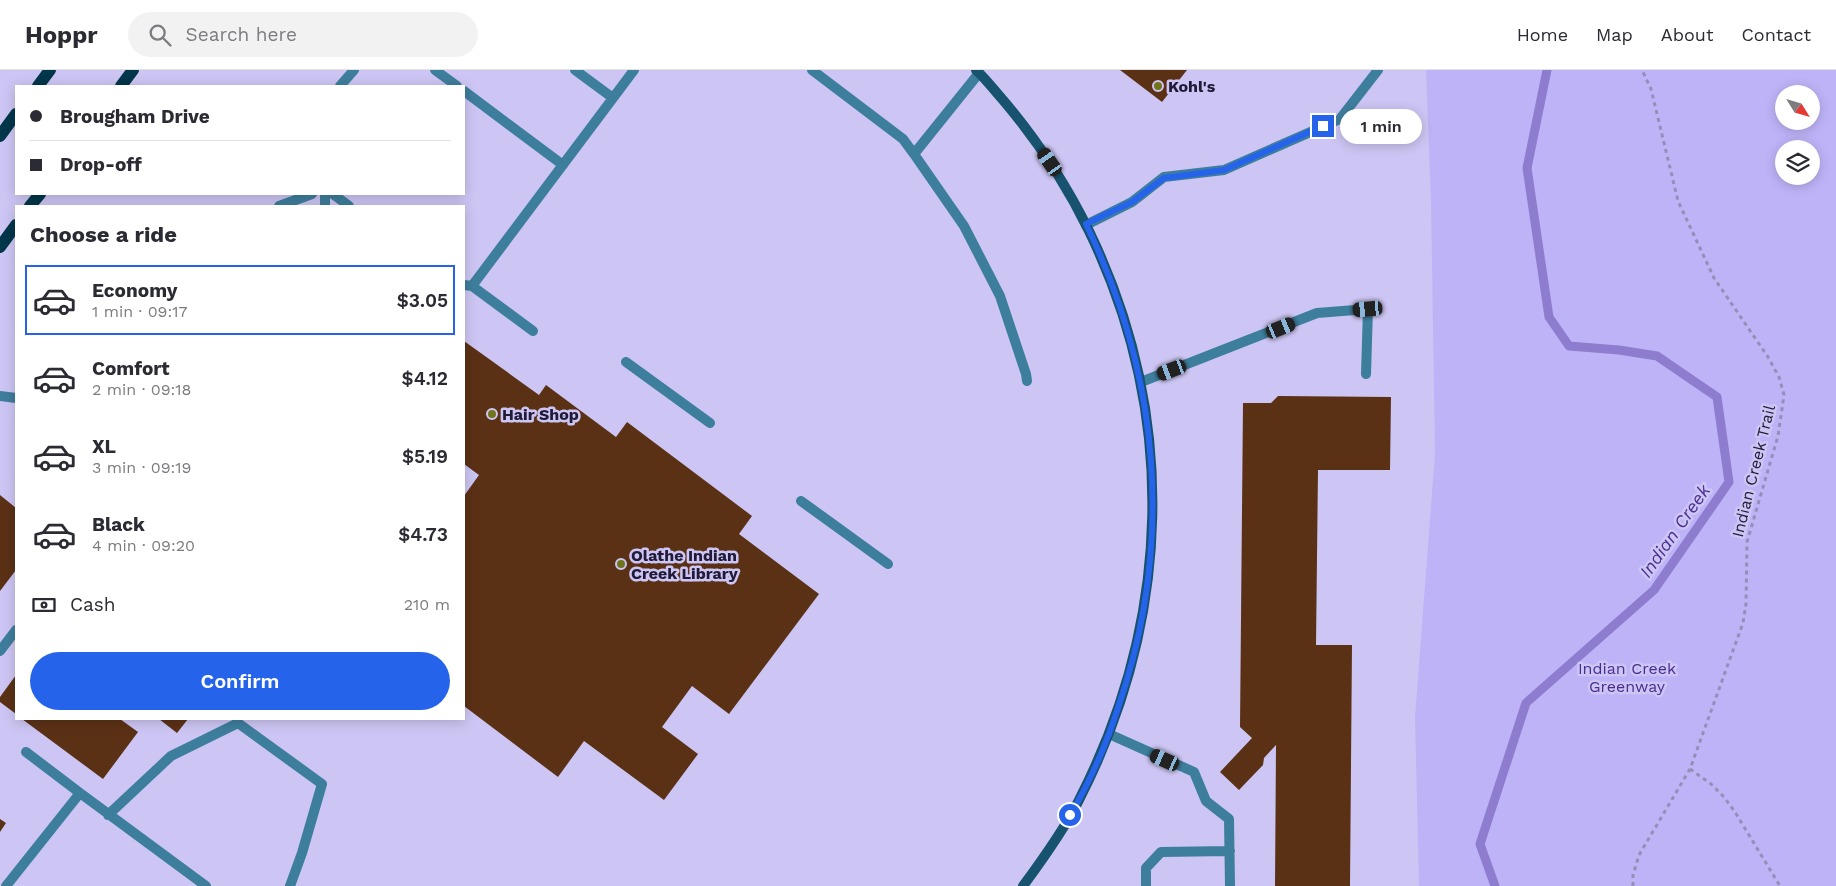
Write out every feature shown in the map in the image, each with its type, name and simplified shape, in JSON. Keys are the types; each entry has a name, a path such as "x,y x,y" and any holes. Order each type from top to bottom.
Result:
{"main road":[{"path":"39,85 50,70"},
{"path":"122,85 133,70"},
{"path":"0,136 15,115"},
{"path":"31,205 39,195"},
{"path":"0,247 15,226"}],"street":[{"path":"978,71 1022,122 1060,176 1086,224 1104,263 1126,325 1141,382 1151,453 1153,518 1151,551 1143,616 1128,680 1109,734 1079,801 1045,857 1023,886"}],"lane":[{"path":"341,85 354,70"},
{"path":"435,70 456,85"},
{"path":"575,70 612,98"},
{"path":"533,331 468,285 563,165 634,70"},
{"path":"812,70 903,139 964,226 1000,296 1027,382"},
{"path":"1086,224 1132,202 1164,178 1224,170 1340,119 1378,70"},
{"path":"914,154 978,71"},
{"path":"465,92 563,165"},
{"path":"282,205 309,195"},
{"path":"333,195 348,205"},
{"path":"1141,382 1318,313 1368,309 1366,374"},
{"path":"626,362 710,423"},
{"path":"0,396 15,398"},
{"path":"801,501 888,564"},
{"path":"0,652 15,631"},
{"path":"108,815 171,756 238,723 322,784 302,853 290,886"},
{"path":"1109,734 1194,772 1206,801 1229,819 1230,886"},
{"path":"26,752 108,815 206,886"},
{"path":"6,886 80,794"},
{"path":"1146,886 1146,868 1160,852 1230,851"}],"path":[{"name":"Indian Creek Trail","path":"1633,886 1633,874 1639,855 1690,769 1743,623 1746,604 1747,542 1778,436 1784,395 1779,377 1768,357 1714,278 1678,202 1651,89 1642,70"},
{"path":"1690,769 1711,784 1724,797 1780,886"}],"green space":[{"name":"Indian Creek Greenway","path":"1426,70 1836,70 1836,886 1419,886 1415,717 1435,453 1431,203"}],"building":[{"name":"Kohl's","path":"1120,70 1187,70 1162,102"},
{"name":"Olathe Indian Creek Library","path":"465,342 539,395 546,385 616,437 627,422 752,516 739,534 819,594 729,714 692,686 662,727 698,754 664,800 584,741 558,777 465,707 465,495 479,475 465,465"},
{"path":"1278,396 1391,397 1390,470 1318,470 1316,645 1352,645 1350,886 1275,886 1276,745 1264,758 1263,765 1239,790 1220,772 1252,738 1240,727 1243,403 1271,403"},
{"path":"0,495 15,507 15,571 0,591"},
{"path":"15,676 15,713 0,702 0,697"},
{"path":"23,720 121,720 138,732 103,779"},
{"path":"160,720 187,720 177,733"},
{"path":"0,819 6,823 0,832"}],"waterway":[{"name":"Indian Creek","path":"1495,886 1480,844 1526,703 1654,590 1729,482 1717,397 1657,356 1619,350 1569,346 1549,317 1527,168 1547,70"}],"place":[{"name":"Kohl's","path":"1158,86"},
{"name":"Hair Shop","path":"492,414"},
{"name":"Olathe Indian Creek Library","path":"621,564"}],"route":[{"path":"1070,815 1079,801 1109,734 1128,680 1143,616 1153,518 1151,453 1141,382 1126,325 1104,263 1086,224 1132,202 1164,178 1224,170 1323,126"}]}
